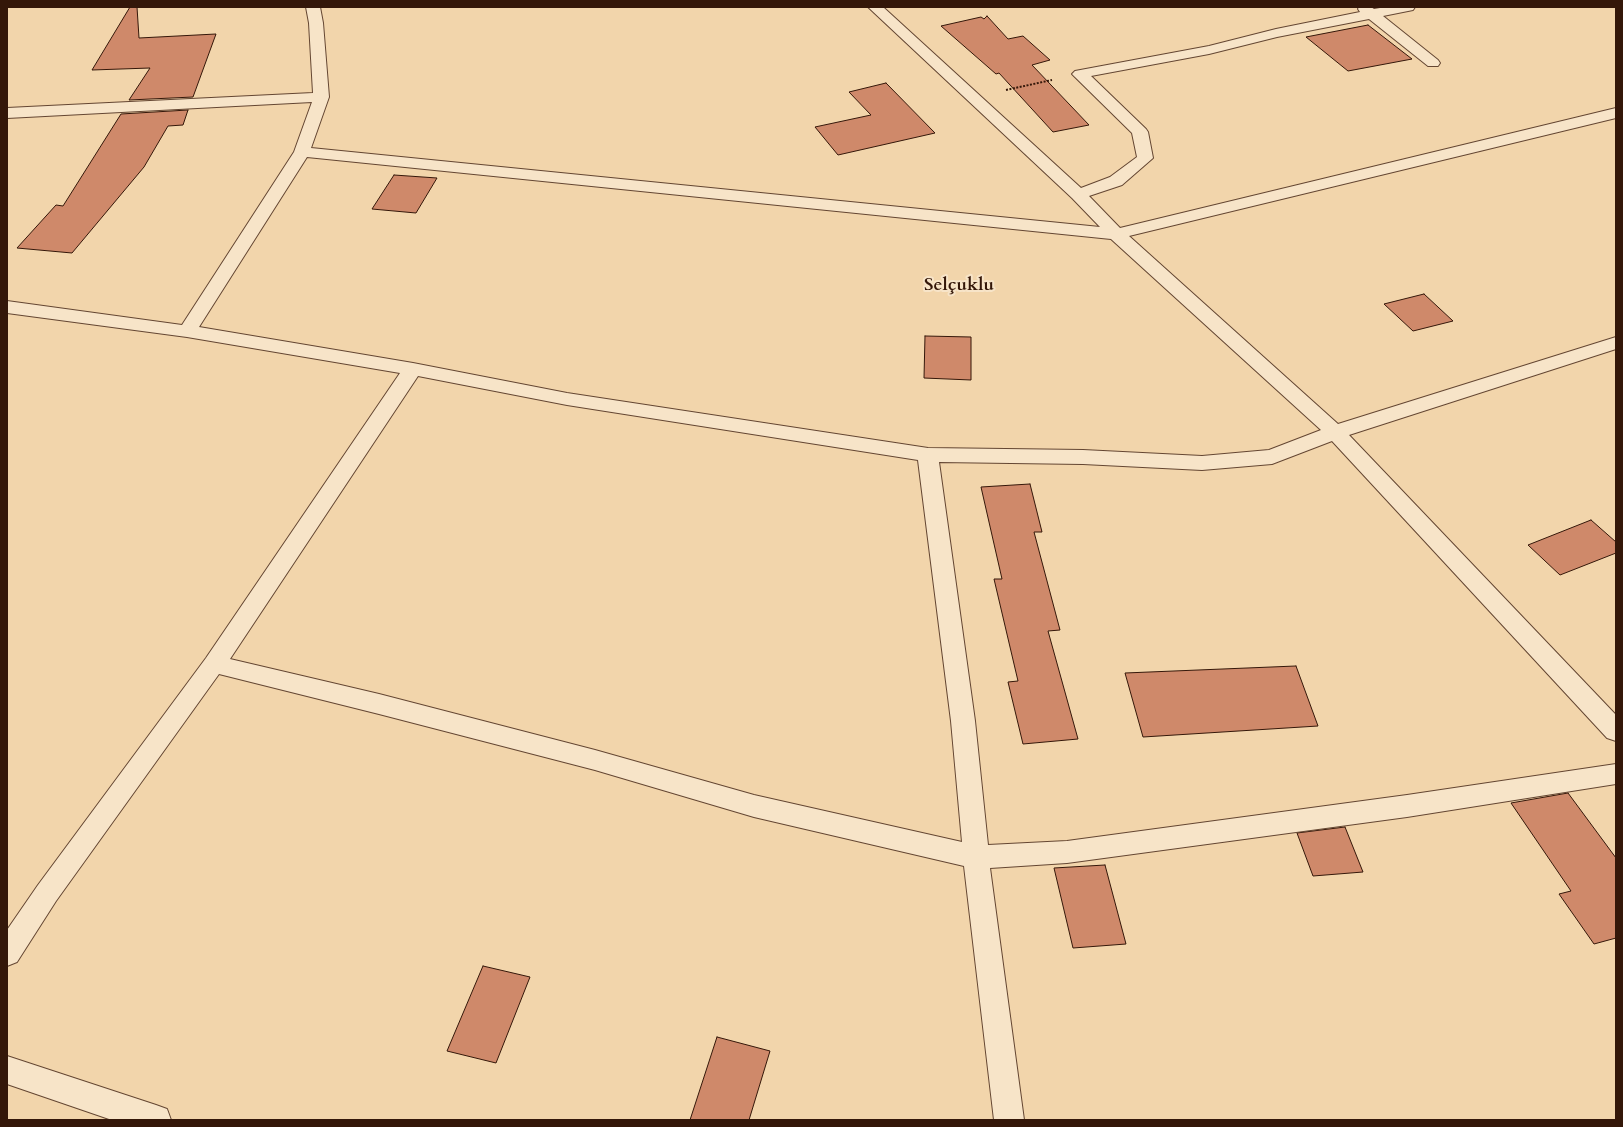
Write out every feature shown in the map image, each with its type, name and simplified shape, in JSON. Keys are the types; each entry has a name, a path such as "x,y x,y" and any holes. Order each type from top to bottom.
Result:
{"street":[{"path":"187,330 302,152 321,97 316,24 313,7"},
{"path":"876,7 1078,194 1116,234 1335,432 1616,731"},
{"path":"1080,74 1209,50 1367,11 1408,7"},
{"path":"1367,11 1433,63"},
{"path":"1078,194 1116,181 1145,158 1140,132 1080,74"},
{"path":"7,113 218,104 321,97"},
{"path":"302,152 1116,234 1616,113"},
{"path":"7,307 187,330 413,369 567,399 928,455 1083,457 1202,463 1272,457 1335,432 1616,343"},
{"path":"7,953 47,893 214,664 413,369"},
{"path":"928,455 963,721 976,857 1009,1120"},
{"path":"214,664 379,704 595,760 754,806 976,857 1067,852 1407,806 1616,774"},
{"path":"7,1070 156,1120"}],"path":[{"path":"974,97 1080,74"}],"building":[{"path":"130,7 137,7 139,38 216,34 193,97 129,100 150,68 92,70"},
{"path":"987,16 1008,39 1023,36 1050,60 1032,65 1089,125 1053,132 999,73 996,74 941,26 981,17 984,19"},
{"path":"1368,25 1412,59 1348,71 1306,37"},
{"path":"886,83 935,133 838,155 815,127 871,115 849,92"},
{"path":"188,110 183,125 168,126 144,167 72,253 17,248 56,205 63,206 121,114"},
{"path":"394,175 437,178 416,213 372,209"},
{"path":"1424,294 1453,321 1413,331 1384,304"},
{"path":"925,336 971,337 971,380 924,378"},
{"path":"1030,484 1042,532 1034,532 1060,630 1048,631 1078,739 1023,744 1008,682 1018,681 994,579 1002,579 981,487"},
{"path":"1591,520 1616,542 1616,553 1560,575 1528,545"},
{"path":"1296,666 1318,726 1143,737 1125,673"},
{"path":"1568,793 1616,858 1616,938 1594,944 1559,894 1571,891 1511,803"},
{"path":"1345,827 1363,872 1313,876 1297,833"},
{"path":"1105,865 1126,944 1073,948 1054,868"},
{"path":"483,966 530,977 496,1063 447,1051"},
{"path":"717,1037 770,1051 749,1120 690,1120"}],"district":[{"name":"Selçuklu","path":"959,286"}]}
